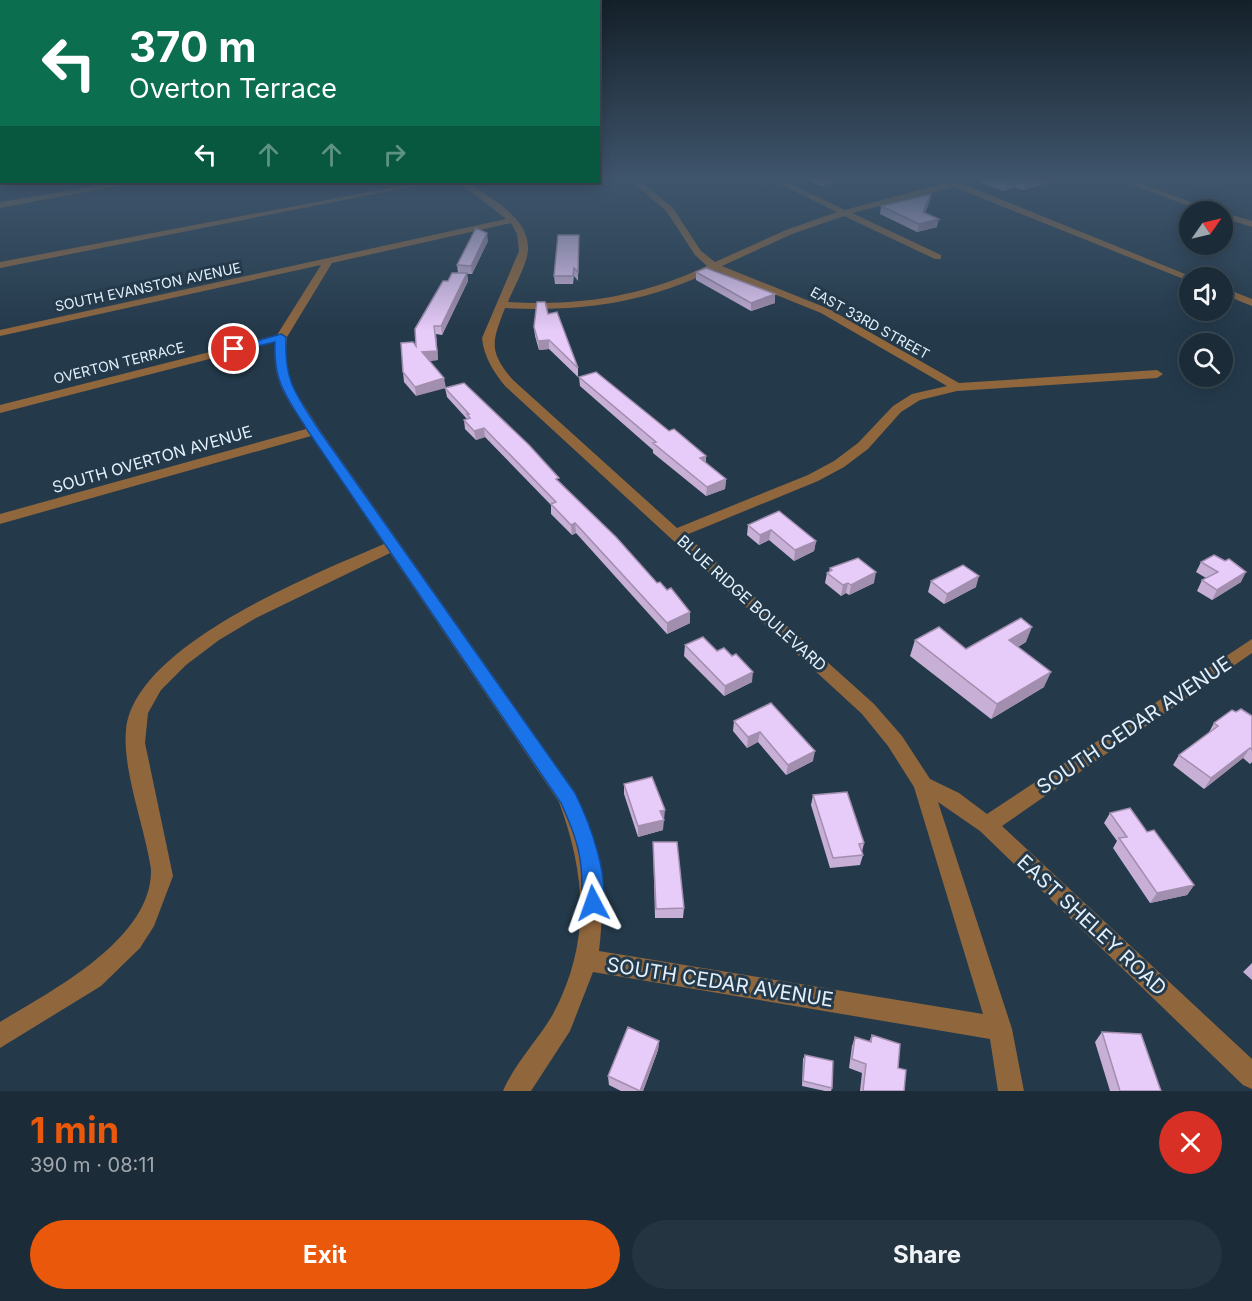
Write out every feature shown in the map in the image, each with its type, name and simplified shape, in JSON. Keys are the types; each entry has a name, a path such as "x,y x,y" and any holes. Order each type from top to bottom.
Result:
{"street":[{"path":"0,265 187,229"},
{"name":"SOUTH EVANSTON AVENUE","path":"0,333 473,229"},
{"name":"BLUE RIDGE BOULEVARD","path":"519,229 522,234 524,251 488,338 489,353 496,368 509,383 868,709 895,741 923,785 1000,1029 1011,1091"},
{"name":"EAST 33RD STREET","path":"682,229 698,253 712,266 785,293 825,311 957,387"},
{"path":"500,305 554,307 608,302 668,286 795,229"},
{"path":"877,229 938,257"},
{"path":"1067,229 1179,274"},
{"path":"328,261 281,337 279,363 283,382 392,546 568,798 582,830 591,865 592,936 587,960"},
{"path":"1233,295 1252,303"},
{"name":"OVERTON TERRACE","path":"0,409 281,337"},
{"path":"675,534 813,478 839,464 863,446 897,409 930,393 957,387 1157,374"},
{"name":"SOUTH OVERTON AVENUE","path":"0,519 314,431"},
{"path":"0,1036 110,965 127,948 152,911 162,876 134,739 139,711 160,678 192,649 241,620 392,546"},
{"name":"SOUTH CEDAR AVENUE","path":"987,825 1252,645"},
{"name":"EAST SHELEY ROAD","path":"923,785 952,800 987,825 1252,1076"},
{"name":"SOUTH CEDAR AVENUE","path":"516,1091 539,1062 564,1017 587,960 1000,1029"}],"building":[{"path":"476,229 487,233 471,266 457,265"},
{"path":"558,235 579,235 578,272 574,268 573,276 554,276"},
{"path":"706,268 775,294 751,303 696,272"},
{"path":"452,273 467,273 441,326 434,326 437,351 422,352 444,378 415,387 403,372 401,343 413,342 416,346 415,329 443,281 448,281"},
{"path":"537,302 545,302 548,314 557,312 578,368 549,340 538,341 534,327"},
{"path":"596,372 669,431 674,429 706,456 700,458 726,479 707,487 653,443 656,442 579,377"},
{"path":"464,383 529,445 559,478 556,479 616,537 657,583 660,582 667,590 671,588 690,612 667,623 575,523 571,525 551,504 556,502 484,428 474,431 464,420 470,418 467,414 469,414 445,388"},
{"path":"779,511 816,541 795,550 771,530 760,535 748,525"},
{"path":"1214,555 1225,561 1229,559 1246,572 1217,590 1202,580 1218,572 1201,562"},
{"path":"858,558 876,572 851,585 848,583 843,585 827,573 832,570 830,568"},
{"path":"963,565 979,576 947,594 931,581"},
{"path":"1021,618 1032,627 1009,640 1051,672 997,704 915,640 939,627 966,649"},
{"path":"703,637 717,651 724,648 732,656 736,654 753,672 725,686 685,645"},
{"path":"771,703 815,751 788,765 760,732 748,737 734,721"},
{"path":"1241,709 1252,716 1252,750 1250,748 1211,778 1179,755 1218,726 1214,723 1232,710 1236,712"},
{"path":"652,777 665,810 660,811 664,820 638,826 624,784"},
{"path":"847,792 864,843 859,844 863,855 833,858 813,795"},
{"path":"1130,808 1147,832 1154,830 1194,885 1157,893 1119,838 1127,837 1110,813"},
{"path":"653,842 677,842 684,908 656,909"},
{"path":"628,1027 659,1041 640,1091 608,1076"},
{"path":"1102,1032 1141,1034 1161,1091 1120,1091"},
{"path":"872,1035 900,1044 898,1068 906,1070 904,1091 863,1091 866,1064 852,1059 855,1037 871,1042"},
{"path":"805,1055 833,1061 832,1088 803,1081"}],"route":[{"path":"234,349 281,337 279,363 283,382 392,546 568,798 582,830 591,865 593,903"}]}
